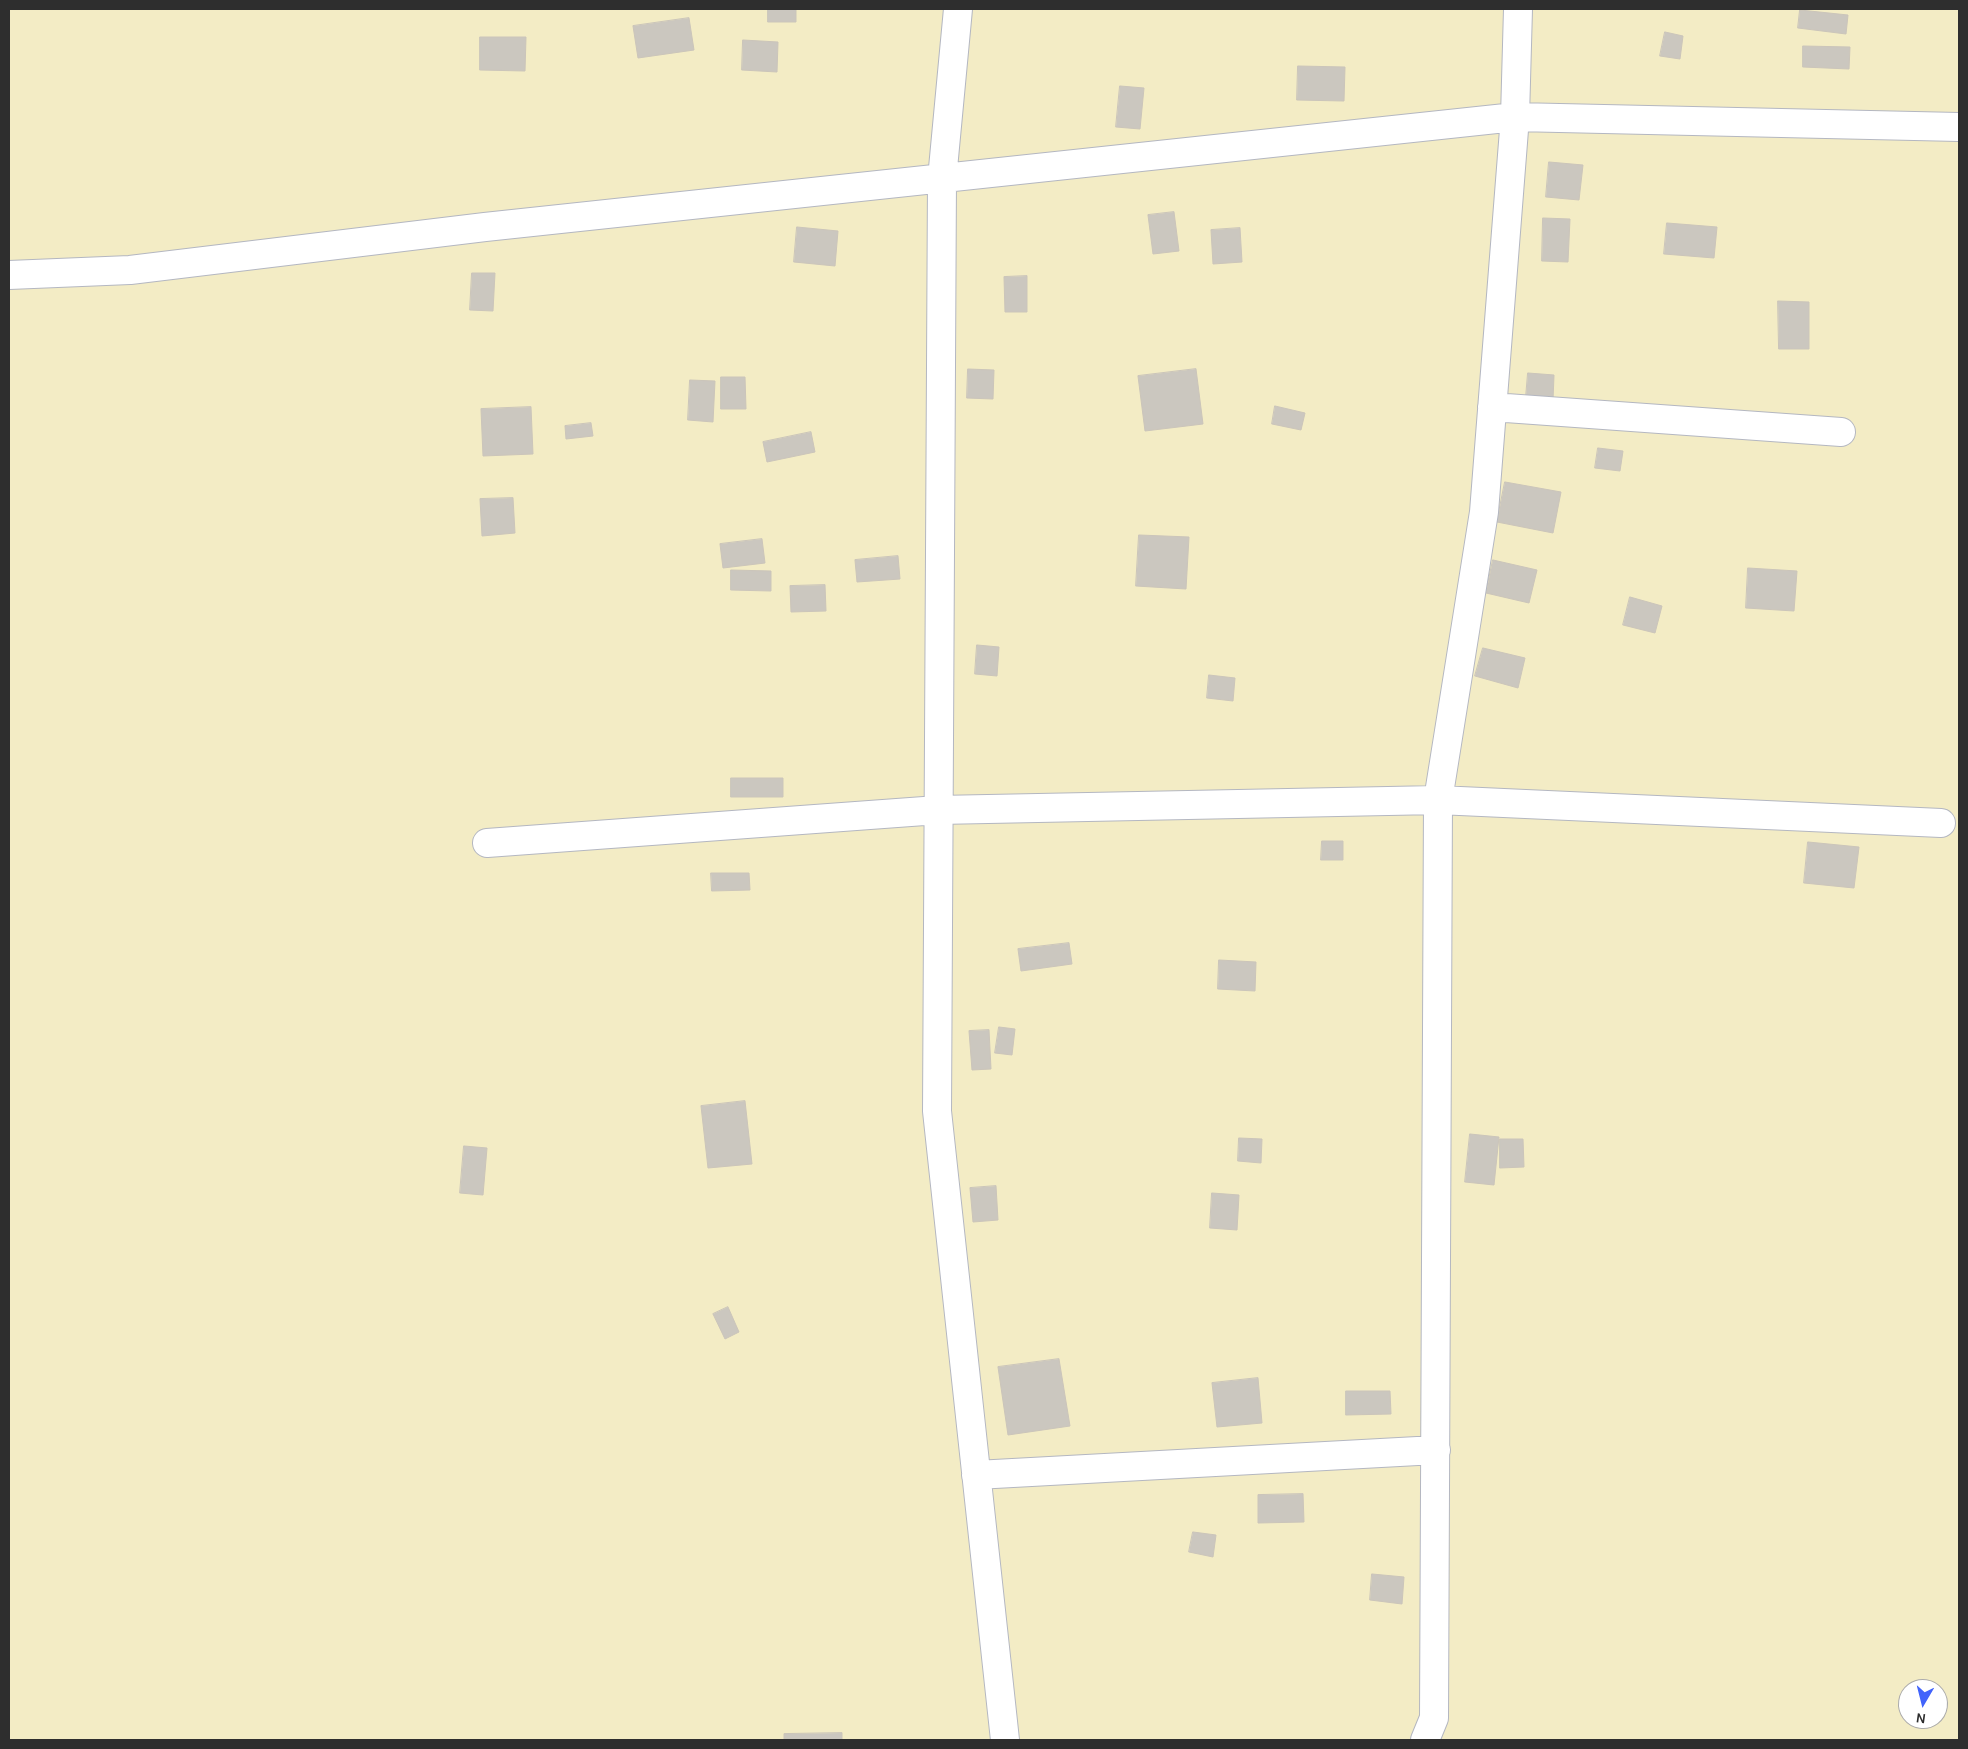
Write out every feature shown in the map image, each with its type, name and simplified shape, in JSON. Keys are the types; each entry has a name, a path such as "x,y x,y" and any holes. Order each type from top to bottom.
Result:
{"street":[{"path":"958,9 942,179 937,1111 1005,1740"},
{"path":"1425,1740 1434,1718 1438,800 1484,512 1515,117 1518,9"},
{"path":"9,275 130,270 486,227 1515,117 1959,127"},
{"path":"1492,407 1840,432"},
{"path":"486,843 938,810 1438,800 1941,823"},
{"path":"976,1475 1436,1450"}],"sand":[{"path":"9,9 1959,9 1959,1740 9,1740"}],"building":[{"path":"768,9 796,9 796,22 768,22"},
{"path":"1800,10 1848,15 1846,34 1798,28"},
{"path":"689,18 694,50 638,58 633,26"},
{"path":"1665,32 1683,36 1680,59 1660,56"},
{"path":"480,37 526,37 525,71 480,70"},
{"path":"743,40 778,42 777,72 742,70"},
{"path":"1803,46 1850,47 1849,69 1803,67"},
{"path":"1298,66 1345,67 1344,101 1297,100"},
{"path":"1120,86 1144,88 1140,129 1116,127"},
{"path":"1549,162 1583,165 1579,200 1546,197"},
{"path":"1174,212 1179,251 1153,254 1148,215"},
{"path":"1543,218 1570,219 1568,262 1542,261"},
{"path":"1667,223 1717,227 1714,258 1664,254"},
{"path":"797,227 838,231 835,266 794,262"},
{"path":"1240,228 1242,262 1213,264 1211,230"},
{"path":"472,273 495,273 493,311 470,310"},
{"path":"1027,276 1027,312 1005,312 1004,277"},
{"path":"1778,301 1809,302 1809,349 1779,349"},
{"path":"968,369 994,370 993,399 967,398"},
{"path":"1196,369 1203,424 1145,431 1138,376"},
{"path":"1528,373 1554,375 1553,400 1526,397"},
{"path":"721,377 745,377 746,409 721,409"},
{"path":"690,380 715,381 713,422 688,420"},
{"path":"1275,406 1305,413 1301,430 1272,424"},
{"path":"531,407 533,454 483,456 481,409"},
{"path":"591,423 593,436 566,439 565,426"},
{"path":"811,432 815,452 767,462 763,442"},
{"path":"1598,448 1623,451 1620,471 1595,468"},
{"path":"1505,482 1561,492 1553,533 1497,522"},
{"path":"513,498 515,533 482,536 480,499"},
{"path":"1139,535 1189,537 1186,589 1136,586"},
{"path":"762,539 765,563 723,568 720,544"},
{"path":"898,556 900,579 857,582 855,560"},
{"path":"1493,560 1537,570 1529,603 1486,593"},
{"path":"1748,568 1797,571 1794,611 1746,608"},
{"path":"731,570 771,571 771,591 731,590"},
{"path":"825,585 826,611 791,612 790,586"},
{"path":"1630,597 1662,606 1655,633 1623,625"},
{"path":"977,645 999,647 997,676 975,674"},
{"path":"1483,648 1525,658 1518,688 1475,676"},
{"path":"1209,675 1235,678 1233,701 1207,698"},
{"path":"731,778 783,778 783,797 731,797"},
{"path":"1322,841 1343,841 1343,860 1321,860"},
{"path":"1808,842 1859,847 1854,888 1804,883"},
{"path":"711,873 749,873 750,890 712,891"},
{"path":"1069,943 1072,964 1021,971 1018,949"},
{"path":"1219,960 1256,962 1255,991 1218,989"},
{"path":"999,1027 1015,1029 1012,1055 995,1053"},
{"path":"989,1030 991,1069 972,1070 969,1031"},
{"path":"745,1101 752,1164 708,1168 701,1106"},
{"path":"1470,1134 1499,1137 1494,1185 1465,1182"},
{"path":"1239,1138 1262,1139 1261,1163 1238,1161"},
{"path":"1500,1139 1523,1139 1524,1167 1500,1168"},
{"path":"464,1146 487,1148 483,1195 460,1193"},
{"path":"996,1186 998,1220 973,1222 970,1188"},
{"path":"1212,1193 1239,1195 1237,1230 1210,1228"},
{"path":"728,1307 739,1332 725,1339 713,1314"},
{"path":"1059,1359 1070,1426 1008,1435 998,1367"},
{"path":"1258,1378 1262,1423 1217,1427 1212,1383"},
{"path":"1346,1391 1390,1391 1391,1414 1346,1415"},
{"path":"1303,1494 1304,1522 1258,1523 1258,1495"},
{"path":"1193,1532 1216,1535 1213,1557 1189,1552"},
{"path":"1372,1574 1404,1577 1402,1604 1370,1600"},
{"path":"842,1733 842,1740 784,1740 784,1734"}]}
